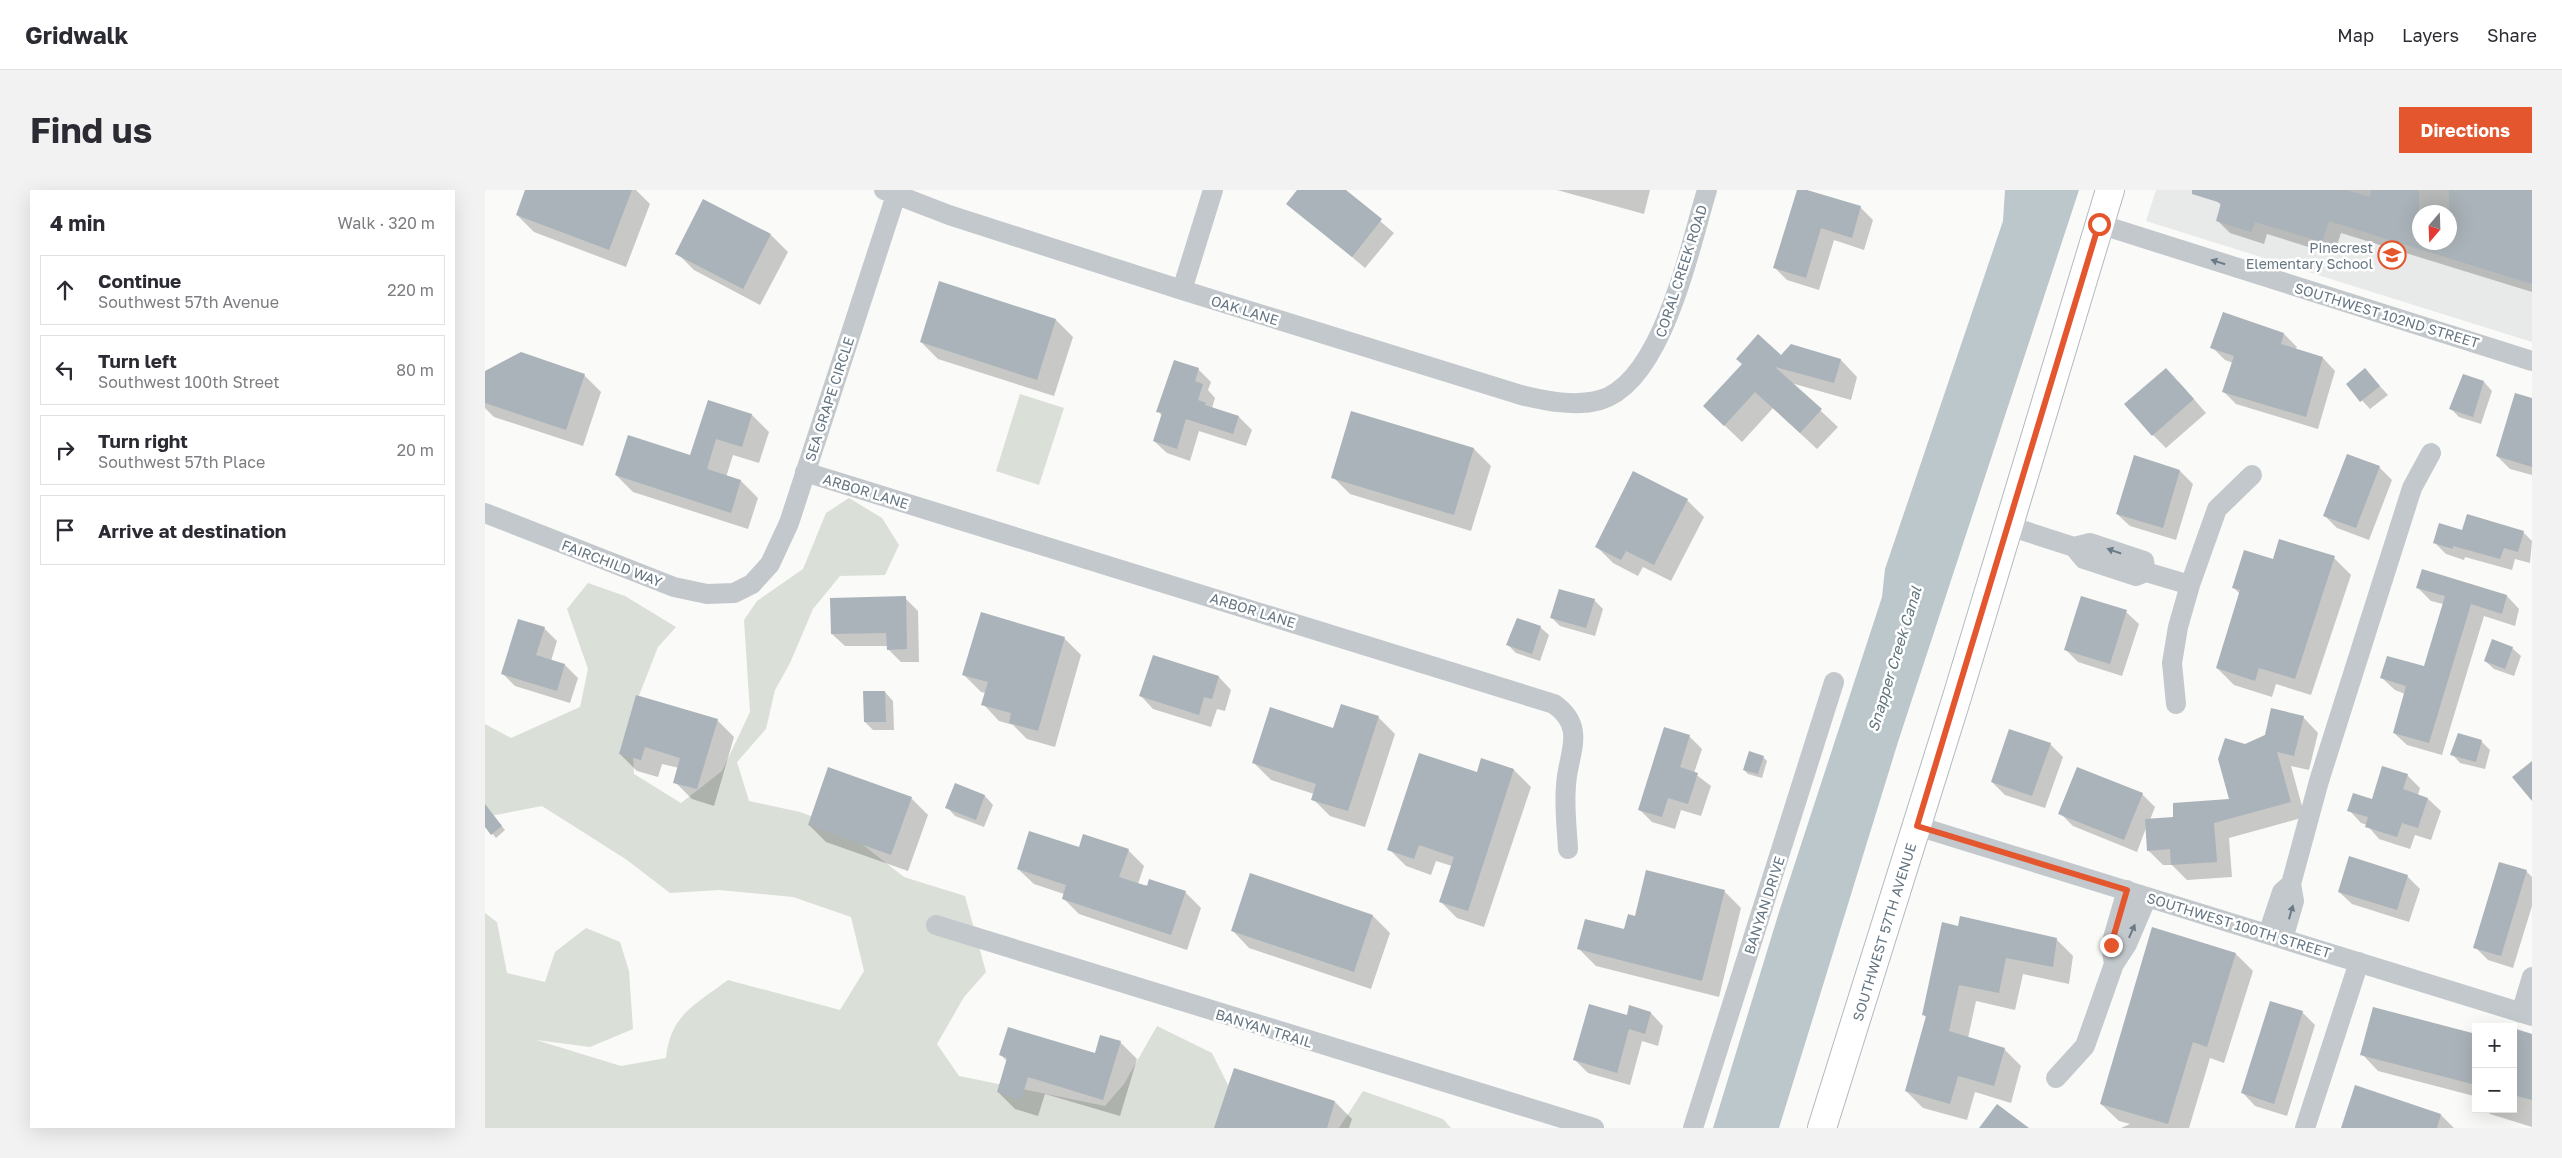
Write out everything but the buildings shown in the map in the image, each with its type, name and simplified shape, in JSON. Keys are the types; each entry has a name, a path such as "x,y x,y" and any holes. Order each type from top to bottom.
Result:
{"main road":[{"name":"SOUTHWEST 57TH AVENUE","path":"1822,1128 1917,826 2110,190"}],"street":[{"path":"1182,290 1213,190"},
{"name":"CORAL CREEK ROAD","path":"1612,394 1643,364 1662,332 1707,190"},
{"name":"OAK LANE","path":"890,193 1182,290 1521,395 1543,400 1583,402 1601,400 1612,394"},
{"name":"SEA GRAPE CIRCLE","path":"743,590 763,574 777,552 805,472 890,193"},
{"name":"SOUTHWEST 102ND STREET","path":"2099,224 2532,360"},
{"path":"2276,936 2282,892 2291,884 2319,781 2396,537 2413,488 2431,453"},
{"name":"ARBOR LANE","path":"805,472 1554,704 1567,717 1573,734 1573,752 1565,788 1568,849"},
{"path":"2176,704 2172,663 2178,627 2189,585 2217,509 2252,475"},
{"name":"FAIRCHILD WAY","path":"485,513 683,590 721,594 743,590"},
{"path":"2009,526 2074,547 2084,559 2136,576 2147,572 2189,585"},
{"name":"BANYAN DRIVE","path":"1693,1128 1834,682"},
{"name":"SOUTHWEST 100TH STREET","path":"1917,826 2526,1015"},
{"path":"2114,964 2111,945 2127,890"},
{"path":"2056,1078 2085,1046 2114,964 2127,944 2147,897"},
{"name":"BANYAN TRAIL","path":"936,925 1594,1128"},
{"path":"2305,1128 2359,962"},
{"path":"2526,1015 2532,977"}],"shaded area":[{"name":"Pinecrest Elementary School","path":"2156,190 2532,190 2532,342 2146,221"},
{"path":"1020,394 1064,408 1039,485 996,471"},
{"path":"849,498 882,518 899,545 885,575 840,576 813,609 790,663 775,690 766,729 737,762 749,801 800,812 840,827 904,877 965,896 986,972 964,997 937,1044 959,1076 1105,1106 1124,1084 1157,1026 1212,1053 1232,1093 1229,1128 485,1128 485,913 497,922 507,973 545,982 555,952 586,928 620,942 629,971 633,1029 590,1047 536,1040 621,1066 666,1058 668,1043 679,1021 695,1004 728,980 840,1010 864,971 851,917 793,897 719,890 670,893 627,860 542,806 485,817 485,724 511,738 580,707 588,669 567,609 588,583 625,596 676,627 658,647 631,716 634,774 681,803 722,771 750,712 744,620 757,601 803,569 826,513"},
{"path":"1363,1091 1443,1119 1451,1128 1339,1128"}],"water":[{"name":"Snapper Creek Canal","path":"2005,190 2079,190 1898,742 1779,1128 1713,1128 1779,912 1882,597 1885,569 2003,221"}],"place":[{"name":"Pinecrest Elementary School","path":"2392,255"}],"route":[{"path":"2099,224 1917,826 2127,890 2111,945"}]}
